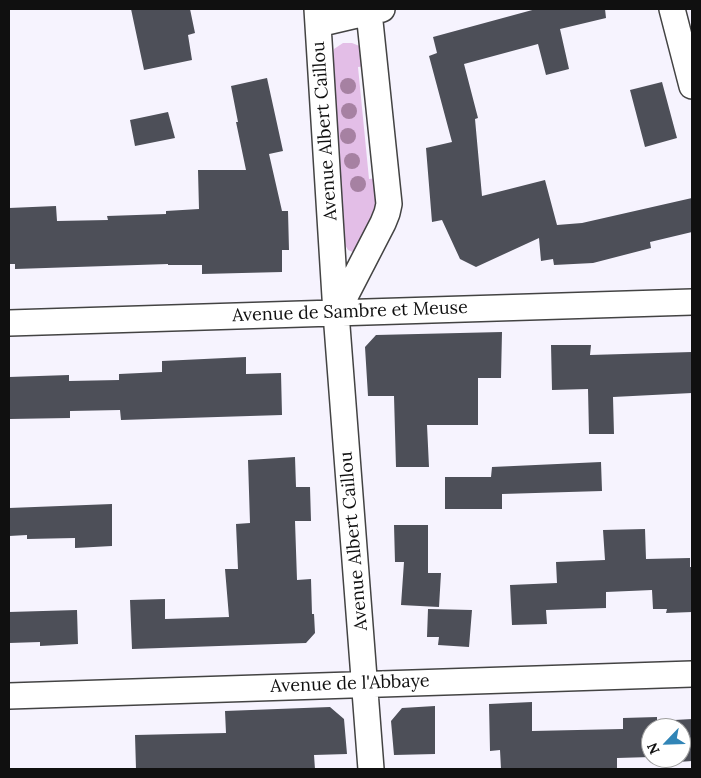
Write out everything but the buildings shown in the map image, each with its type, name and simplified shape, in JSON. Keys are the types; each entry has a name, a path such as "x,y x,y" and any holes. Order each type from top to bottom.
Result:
{"street":[{"path":"672,9 692,86"},
{"path":"317,16 376,11 387,213 336,313"},
{"name":"Avenue Albert Caillou","path":"317,16 336,313 366,684 371,769"},
{"name":"Avenue de Sambre et Meuse","path":"9,323 692,302"},
{"name":"Avenue de l'Abbaye","path":"9,696 692,674"}],"shaded area":[{"path":"343,43 352,43 362,47 367,66 358,67 369,179 378,178 381,205 355,253 348,250 345,245 332,61 334,49"}]}
